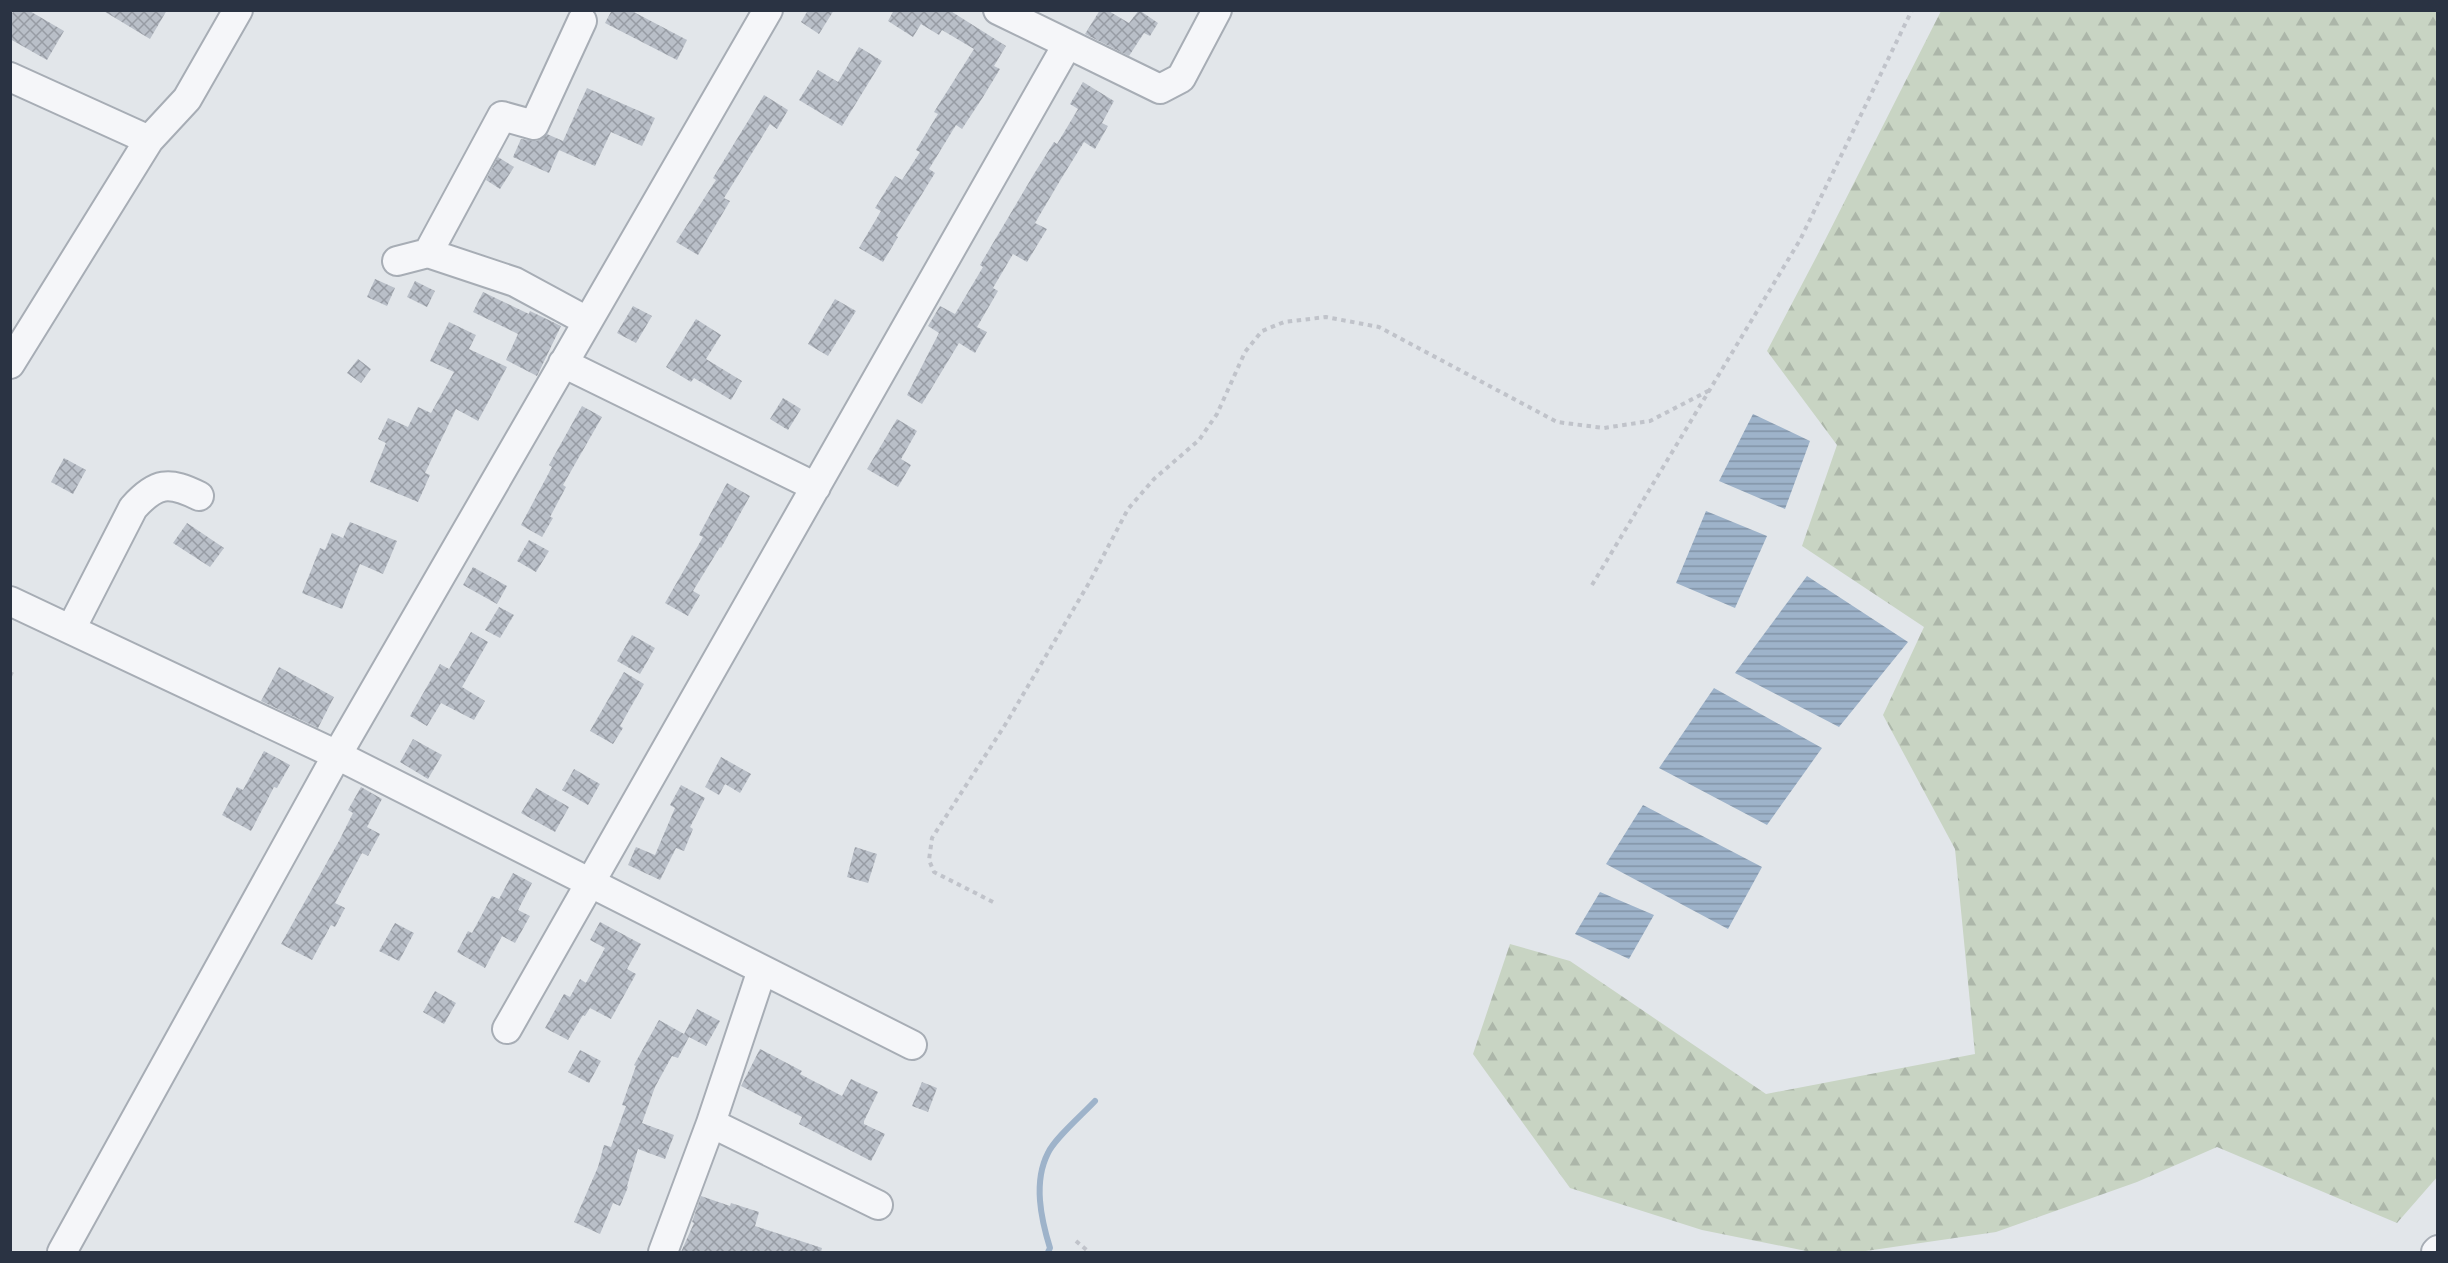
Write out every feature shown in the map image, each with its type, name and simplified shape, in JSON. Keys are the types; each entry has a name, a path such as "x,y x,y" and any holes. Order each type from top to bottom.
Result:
{"street":[{"path":"10,364 149,140 187,99 238,10"},
{"path":"62,1252 337,755 768,10"},
{"path":"998,10 1161,89 1181,78 1218,10"},
{"path":"428,253 502,117 534,125 582,21"},
{"path":"507,1029 1068,45"},
{"path":"10,76 149,140"},
{"path":"397,261 428,253 515,282 587,321"},
{"path":"563,363 816,487"},
{"path":"71,629 133,508 147,491 165,486 178,486 200,496"},
{"path":"10,601 337,755 912,1045"},
{"path":"663,1252 711,1123 762,970"},
{"path":"711,1123 878,1204"}],"path":[{"path":"1592,585 1800,240 1912,10"},
{"path":"993,902 934,872 929,860 932,838 1005,725 1089,583 1128,509 1154,479 1199,440 1216,414 1245,352 1262,331 1284,322 1326,317 1379,327 1557,423 1604,428 1650,421 1710,390"},
{"path":"10,676 14,668"},
{"path":"1076,1241 1089,1252"}],"green space":[{"path":"1941,11 2437,11 2438,1176 2397,1223 2217,1147 2137,1182 1996,1232 1859,1252 1811,1252 1702,1230 1570,1188 1473,1054 1510,944 1570,961 1766,1094 1975,1054 1955,849 1883,715 1924,627 1802,546 1837,445 1767,351"}],"water":[{"path":"1753,414 1810,441 1785,509 1719,481"},
{"path":"1706,511 1767,536 1735,608 1676,583"},
{"path":"1807,576 1908,642 1839,727 1735,673"},
{"path":"1714,688 1822,748 1767,825 1659,768"},
{"path":"1643,805 1762,867 1728,929 1606,864"},
{"path":"1600,892 1654,915 1629,959 1575,934"}],"building":[{"path":"14,10 28,10 64,31 47,60 10,39 10,17"},
{"path":"102,10 167,10 150,39"},
{"path":"612,10 630,10 687,40 677,60 605,23"},
{"path":"808,10 834,10 819,34 801,22"},
{"path":"894,10 949,10 1006,46 994,66 1000,69 962,129 956,125 929,169 935,173 896,236 898,237 883,262 859,248 881,211 875,208 895,176 902,180 920,152 916,150 938,114 934,112 974,49 942,30 939,35 921,24 913,37 888,21"},
{"path":"1100,10 1107,10 1129,23 1139,10 1158,23 1150,36 1144,33 1129,56 1085,34"},
{"path":"859,47 882,61 842,126 799,100 818,70 838,82"},
{"path":"1083,82 1114,101 1102,123 1108,126 1095,149 1084,142 1061,179 1035,223 1047,229 1027,262 1013,254 993,288 998,291 977,327 987,332 975,353 959,343 922,404 907,395 939,333 928,326 940,306 955,314 983,267 980,265 1034,174 1054,142 1057,144 1078,109 1070,104"},
{"path":"587,88 655,118 642,146 611,132 595,166 559,150 549,173 513,157 521,139 537,141 547,134 563,141"},
{"path":"764,95 788,110 777,129 770,124 724,198 730,201 698,255 676,242 716,180 713,178"},
{"path":"498,157 514,167 500,189 486,180"},
{"path":"375,279 395,288 387,306 367,297"},
{"path":"415,281 435,291 427,307 407,297"},
{"path":"483,292 561,326 537,376 506,360 518,334 473,312"},
{"path":"835,299 856,311 828,356 808,344"},
{"path":"633,306 652,316 636,343 617,333"},
{"path":"696,319 721,335 706,359 742,381 731,400 694,378 691,382 666,367"},
{"path":"449,322 476,335 469,349 507,367 478,421 456,409 425,473 430,475 418,502 370,482 386,443 378,439 388,418 408,427 418,407 431,413 454,372 430,361"},
{"path":"358,359 371,369 361,383 347,373"},
{"path":"783,398 801,409 788,430 770,419"},
{"path":"582,406 602,417 563,485 566,487 542,537 521,525 552,467 549,465"},
{"path":"897,419 917,431 901,459 911,465 898,487 867,469"},
{"path":"64,458 86,470 73,494 51,482"},
{"path":"727,483 750,496 721,548 693,591 700,595 688,616 665,603 703,537 699,535"},
{"path":"350,522 397,541 383,574 360,564 342,609 302,593 320,548 325,550 332,533 343,538"},
{"path":"187,523 224,548 210,567 173,543"},
{"path":"529,540 549,551 536,572 517,561"},
{"path":"473,567 507,586 497,604 463,585"},
{"path":"499,607 514,615 500,638 485,630"},
{"path":"471,632 488,642 462,687 485,701 474,720 441,703 427,726 410,716 440,664 449,669"},
{"path":"632,635 655,648 640,674 617,661"},
{"path":"279,667 334,697 318,728 261,701"},
{"path":"624,672 644,684 620,726 623,728 613,744 590,731"},
{"path":"413,739 442,755 428,779 400,762"},
{"path":"264,751 290,765 277,788 274,787 251,831 222,815 237,787 243,790"},
{"path":"721,757 751,774 740,793 725,784 719,795 705,787"},
{"path":"574,769 600,784 588,805 562,790"},
{"path":"681,785 705,798 690,827 693,829 684,851 676,848 660,880 628,865 636,847 655,855 675,808 670,805"},
{"path":"361,787 382,799 367,827 380,834 368,856 362,853 335,903 345,908 335,927 331,925 312,960 281,944 339,841 353,813 348,810"},
{"path":"536,788 569,807 555,832 521,813"},
{"path":"855,847 877,854 868,883 847,877"},
{"path":"513,873 532,883 518,910 530,916 515,943 502,936 485,968 457,952 468,931 472,933 492,896 499,899"},
{"path":"600,922 641,944 627,969 636,974 611,1019 590,1008 585,1016 583,1015 568,1040 545,1028 564,994 570,997 580,979 586,983 605,948 590,940"},
{"path":"395,923 414,933 399,961 379,951"},
{"path":"435,991 456,1003 444,1024 423,1012"},
{"path":"697,1009 720,1021 706,1046 689,1037 678,1058 672,1056 655,1087 642,1123 674,1135 665,1159 638,1149 628,1187 620,1206 613,1203 600,1234 574,1222 598,1167 604,1145 611,1147 626,1106 622,1105 636,1066 634,1065 659,1020 684,1034"},
{"path":"760,1049 842,1096 851,1079 878,1092 864,1124 885,1134 871,1161 799,1124 802,1117 741,1086"},
{"path":"580,1050 601,1061 589,1083 568,1072"},
{"path":"922,1082 937,1088 928,1112 912,1106"},
{"path":"701,1196 730,1206 731,1203 759,1212 755,1226 822,1248 821,1252 681,1252 694,1223 692,1222"}],"waterway":[{"path":"1048,1252 1050,1248 1040,1200 1043,1164 1057,1140 1095,1101"}]}
